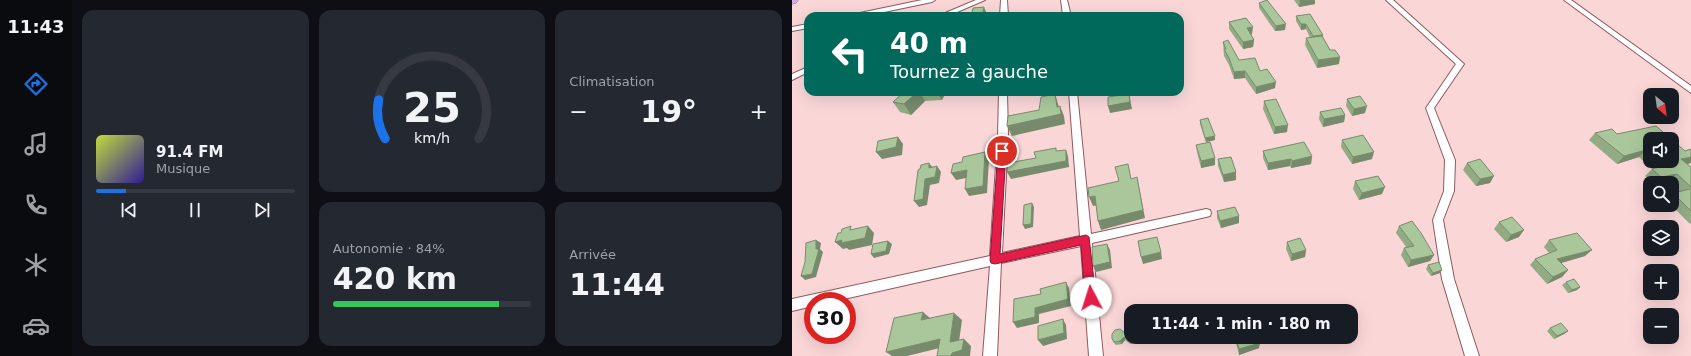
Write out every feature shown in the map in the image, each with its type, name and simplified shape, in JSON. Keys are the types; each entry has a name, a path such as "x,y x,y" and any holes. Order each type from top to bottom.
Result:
{"street":[{"path":"874,12 932,0"},
{"path":"952,12 982,0"},
{"path":"1004,0 1004,12"},
{"path":"1064,0 1066,12"},
{"path":"1389,0 1460,64 1430,108 1450,160 1449,191 1438,220 1448,278 1472,356"},
{"path":"1568,0 1691,90"},
{"path":"792,29 804,27"},
{"path":"792,77 804,71"},
{"path":"990,356 1003,136 1003,96"},
{"path":"1073,96 1096,356"},
{"path":"792,305 1206,213"}],"building":[{"path":"1267,0 1286,24 1276,26 1259,3"},
{"path":"984,7 983,12 972,12 973,8"},
{"path":"1310,14 1323,35 1313,36 1306,24 1301,24 1296,16"},
{"path":"1246,18 1253,27 1247,28 1254,40 1243,42 1229,22"},
{"path":"1322,36 1330,50 1335,50 1340,57 1318,60 1306,38"},
{"path":"1228,40 1239,60 1255,58 1260,71 1267,69 1276,82 1256,87 1245,71 1234,72 1224,49 1226,49 1223,42"},
{"path":"900,96 913,96 904,104 893,102"},
{"path":"1055,96 1057,107 1060,106 1061,114 1007,126 1008,116 1039,110 1041,97"},
{"path":"1129,96 1130,102 1108,106 1108,97"},
{"path":"1360,96 1367,106 1354,109 1347,99"},
{"path":"1276,99 1288,125 1275,127 1264,101"},
{"path":"1341,108 1345,115 1324,119 1320,112"},
{"path":"1208,118 1215,136 1205,138 1200,120"},
{"path":"1656,126 1663,132 1643,132 1643,151 1624,156 1595,133 1612,129 1617,134"},
{"path":"1363,135 1374,152 1353,157 1342,140"},
{"path":"898,137 896,147 876,152 878,141"},
{"path":"1210,142 1215,158 1201,161 1196,145"},
{"path":"1304,142 1312,156 1292,161 1291,159 1268,163 1263,151"},
{"path":"1679,146 1685,151 1691,149 1691,157 1681,159 1691,167 1691,187 1677,174 1660,176 1652,169 1679,168"},
{"path":"1056,148 1056,151 1066,150 1066,161 1007,172 1008,163 1036,158 1034,152"},
{"path":"985,152 983,186 965,189 967,170 951,173 953,164 962,162 963,157"},
{"path":"1231,157 1236,172 1223,175 1218,159"},
{"path":"1480,159 1494,176 1480,179 1467,163"},
{"path":"929,163 929,168 937,166 935,177 925,179 923,199 914,201 918,170 920,169 921,165"},
{"path":"1128,164 1131,179 1137,177 1143,210 1098,221 1095,196 1089,197 1088,188 1119,181 1115,167"},
{"path":"1378,176 1385,187 1362,193 1355,181"},
{"path":"1691,190 1691,211 1679,199 1679,192"},
{"path":"1032,203 1031,224 1023,225 1024,205"},
{"path":"1235,207 1239,216 1220,221 1217,211"},
{"path":"1512,217 1524,230 1511,235 1499,222"},
{"path":"1412,221 1434,255 1411,260 1404,248 1414,246 1399,226"},
{"path":"851,226 850,230 868,226 865,238 841,243 842,240 835,242 838,233 841,233 842,229"},
{"path":"1577,233 1592,250 1557,259 1568,270 1553,277 1535,259 1557,250 1549,240"},
{"path":"1157,237 1161,252 1141,257 1138,241"},
{"path":"1300,238 1306,250 1292,254 1287,242"},
{"path":"816,240 816,249 819,249 812,274 801,276 805,262 806,243"},
{"path":"888,241 886,251 871,254 873,244"},
{"path":"1107,244 1110,262 1093,266 1092,247"},
{"path":"1439,262 1442,270 1433,273 1428,265"},
{"path":"1574,279 1580,287 1572,290 1566,282"},
{"path":"1066,282 1068,299 1035,308 1035,317 1013,322 1014,299 1041,294 1040,289"},
{"path":"923,312 921,320 954,313 950,342 964,339 962,350 952,353 951,356 937,356 940,339 886,352 894,318"},
{"path":"1063,319 1064,333 1038,340 1038,326"},
{"path":"1561,323 1568,331 1557,336 1550,328"},
{"path":"1120,329 1124,332 1124,337 1120,341 1115,342 1112,339 1112,334 1115,330"},
{"path":"1238,344 1256,344 1239,349"}],"route":[{"path":"1002,151 995,260 1086,240 1091,298"}]}
